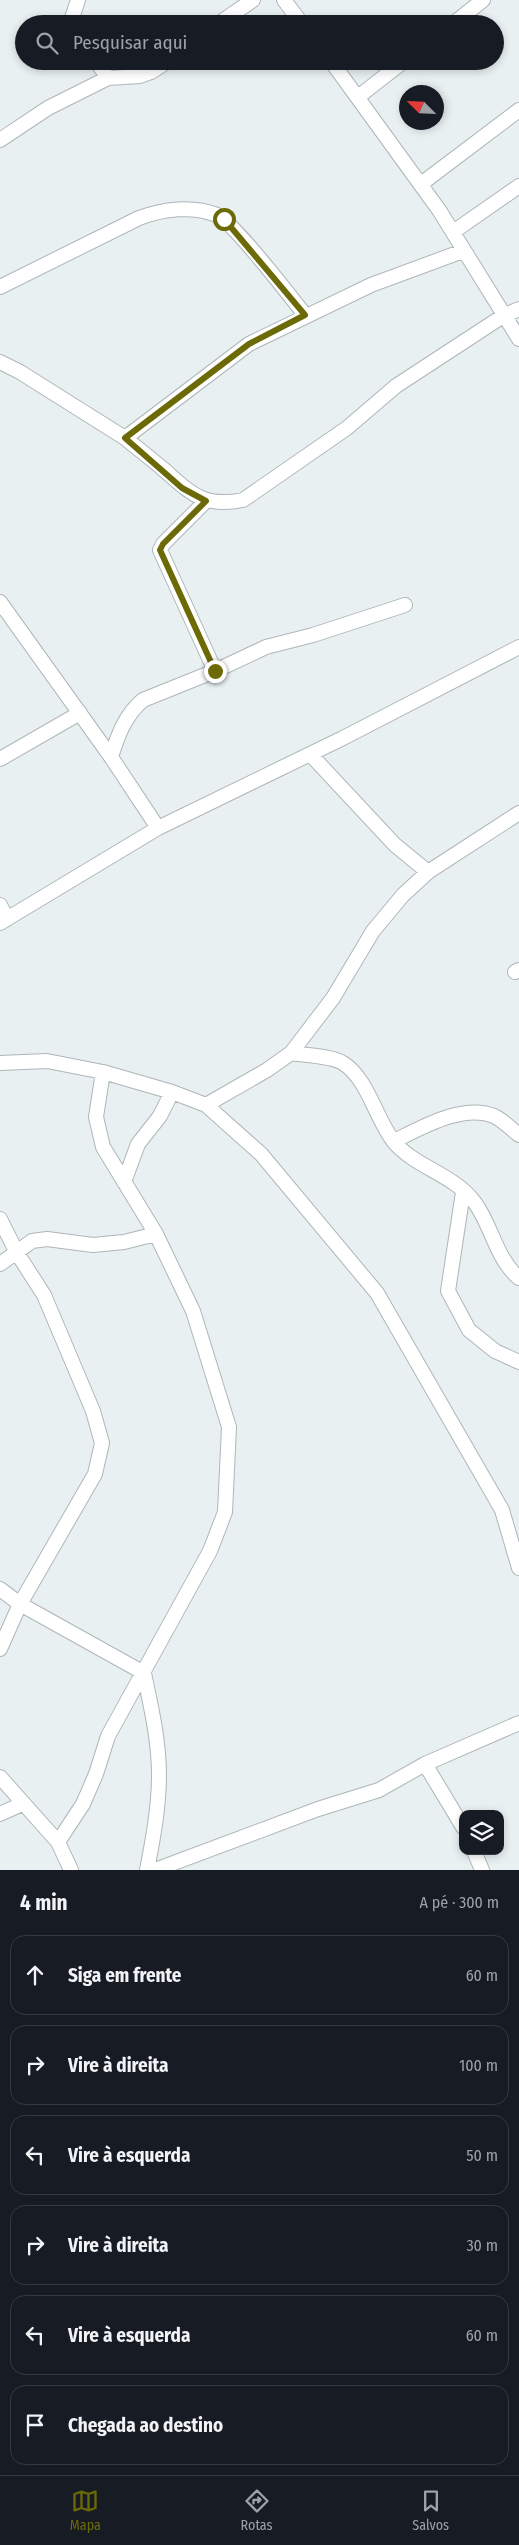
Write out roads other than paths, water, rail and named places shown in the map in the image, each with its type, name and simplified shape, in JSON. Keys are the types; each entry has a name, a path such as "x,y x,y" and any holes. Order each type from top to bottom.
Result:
{"street":[{"path":"73,15 78,0"},
{"path":"231,15 253,0"},
{"path":"464,15 483,0"},
{"path":"290,2 297,15"},
{"path":"102,70 108,78"},
{"path":"0,140 48,108 108,78 140,76 154,70"},
{"path":"338,70 421,184 453,232 502,316 519,339"},
{"path":"358,98 393,70"},
{"path":"421,184 519,110"},
{"path":"453,232 519,186"},
{"path":"0,287 139,218 157,211 204,211 224,219 305,315"},
{"path":"125,438 249,344 305,315 371,285 463,252"},
{"path":"0,362 125,438 182,488 206,501 224,504 244,500 347,428 396,386 502,316 519,309"},
{"path":"206,501 163,544 160,550 215,671"},
{"path":"0,602 111,757 158,828"},
{"path":"111,757 117,737 134,708 143,700 215,671 266,646 314,635 405,605"},
{"path":"0,905 3,921 158,828 310,754 519,647"},
{"path":"0,759 80,713"},
{"path":"310,754 395,844 428,872"},
{"path":"206,1105 267,1070 291,1053 333,998 373,931 403,895 428,872 519,813"},
{"path":"291,1053 340,1061 353,1070 394,1141 409,1156 453,1181 475,1202 496,1245 517,1273"},
{"path":"0,1063 47,1060 104,1072 172,1092 206,1105 261,1154 377,1293 502,1510 519,1568"},
{"path":"58,1842 83,1804 96,1774 108,1736 210,1551 225,1512 229,1427 193,1311 156,1234 103,1147 96,1116 104,1072"},
{"path":"124,1182 138,1144 160,1116 172,1092"},
{"path":"394,1141 436,1120 475,1112 494,1116 519,1135"},
{"path":"463,1192 448,1291 469,1330 494,1351 519,1362"},
{"path":"0,1219 17,1253 44,1295 93,1411 102,1443 95,1474 20,1604 0,1649"},
{"path":"0,1264 32,1241 47,1239 93,1245 124,1242 156,1234"},
{"path":"0,1588 20,1604 144,1673 156,1726 159,1775 156,1821 148,1870"},
{"path":"156,1870 318,1809 379,1790 425,1764 519,1723"},
{"path":"425,1764 459,1820"},
{"path":"0,1777 22,1804 58,1842 71,1870"},
{"path":"0,1814 22,1804"},
{"path":"476,1855 482,1870"}]}
